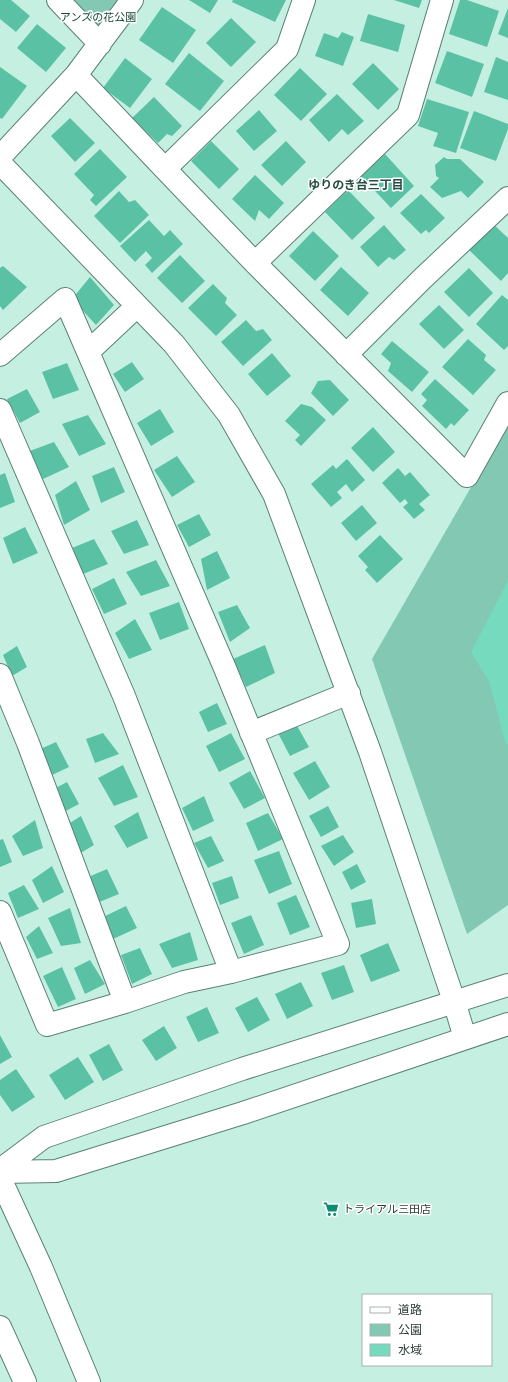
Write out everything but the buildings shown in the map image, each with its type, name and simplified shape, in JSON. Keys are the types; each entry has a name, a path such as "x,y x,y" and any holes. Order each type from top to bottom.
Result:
{"street":[{"path":"58,0 100,44"},
{"path":"0,157 76,75 132,0"},
{"path":"165,169 287,49 304,0"},
{"path":"255,263 408,115 442,0"},
{"path":"76,75 255,263 466,476 508,403"},
{"path":"0,163 174,344 229,415 274,494 373,759 465,1038"},
{"path":"346,355 422,279 508,198"},
{"path":"0,355 65,299 251,733 338,944 231,972 184,982 125,1002 47,1025 0,912"},
{"path":"88,352 137,306"},
{"path":"0,410 124,696 231,972"},
{"path":"0,675 28,743 125,1002"},
{"path":"251,733 349,693"},
{"path":"0,1171 44,1137 242,1069 508,984"},
{"path":"0,1171 56,1171 243,1113 508,1024"},
{"path":"0,1178 41,1267 89,1382"},
{"path":"0,1328 26,1382"}],"green space":[{"name":"アンズの花公園","path":"58,0 132,0 100,44"},
{"path":"508,423 508,905 467,934 372,659"}],"water":[{"path":"508,581 508,745 505,741 489,681 471,652"}],"place":[{"name":"トライアル三田店","path":"331,1209"}],"district":[{"name":"ゆりのき台三丁目","path":"356,185"}]}
